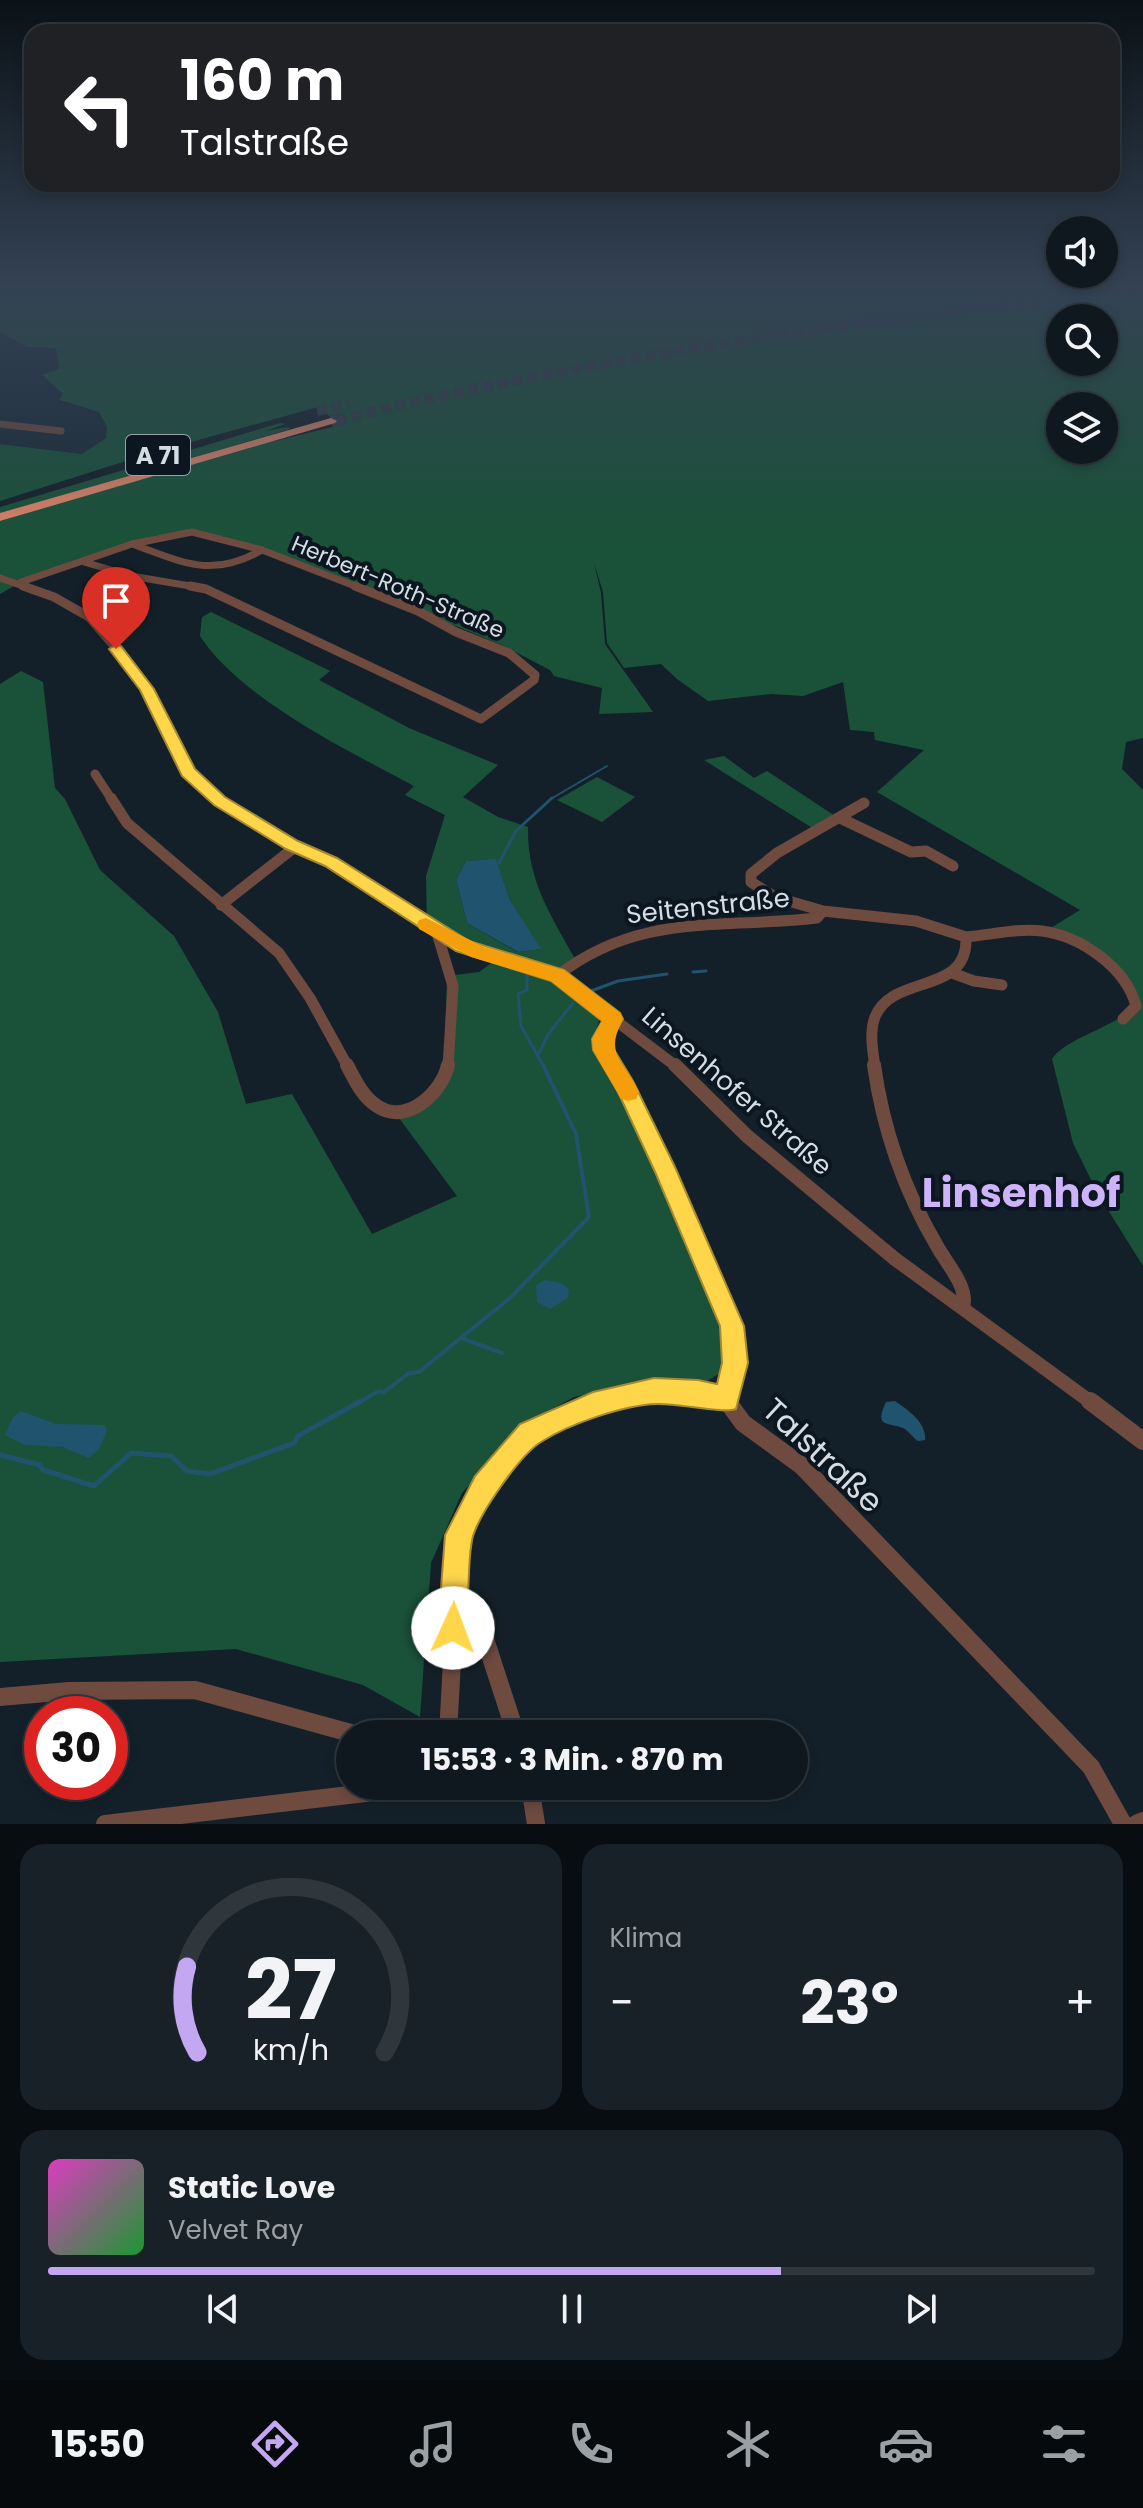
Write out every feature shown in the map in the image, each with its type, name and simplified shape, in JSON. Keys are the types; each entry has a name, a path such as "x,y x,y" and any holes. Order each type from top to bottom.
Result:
{"highway":[{"name":"A 71","path":"0,517 331,421"},
{"path":"0,504 55,486"}],"street":[{"path":"0,424 61,431"},
{"name":"Herbert-Roth-Straße","path":"21,582 132,544 192,532 262,550 418,611 456,632 499,648 526,666 535,675 534,680 481,719 206,589 131,576 84,562"},
{"path":"132,544 213,566 232,565 262,550"},
{"name":"Linsenhofer Straße","path":"0,578 21,582 74,606 89,617 140,679 188,772 219,801 295,847 331,862 436,930 478,952 557,976 689,1076 747,1136 895,1259 1143,1441"},
{"path":"95,774 127,823 221,905 256,931 287,963 362,1092 378,1107 402,1111 429,1099 437,1092 448,1069 453,986 436,930"},
{"name":"Seitenstraße","path":"864,803 842,819 777,853 751,874 751,882 762,890 823,911 925,923 950,928 966,937"},
{"path":"842,819 911,852 926,851 953,866"},
{"path":"221,905 295,847"},
{"name":"Seitenstraße","path":"557,976 575,959 631,935 738,921 817,918 823,911"},
{"path":"963,1307 963,1290 919,1220 886,1130 872,1045 876,1014 888,1000 906,989 952,973 964,960 969,947 966,937 1039,930 1080,945 1121,975 1136,995 1136,1006 1123,1019"},
{"path":"952,973 974,981 1002,985"},
{"name":"Talstraße","path":"613,1019 602,1039 603,1050 626,1087 667,1174 732,1326 735,1363 726,1400 743,1423 802,1466 1091,1767 1123,1824"},
{"path":"449,1720 459,1535 484,1485 529,1433 593,1405 654,1391 698,1393 726,1400"},
{"path":"453,1603 466,1605 478,1625 511,1720"},
{"path":"0,1697 69,1691 195,1690 336,1729"},
{"path":"105,1824 336,1797"},
{"path":"532,1800 536,1824"},
{"path":"1136,1824 1143,1821"}],"shaded area":[{"path":"0,370 59,370 43,376 63,394 59,401 99,412 107,427 106,438 82,454 0,444"}],"green space":[{"path":"56,370 1046,370 1046,376 1118,376 1118,370 1143,370 1143,738 1126,742 1122,769 1143,790 1143,1266 1098,1194 1073,1143 1052,1059 1067,1045 1136,1006 1102,960 1046,931 1080,910 877,792 924,750 875,740 874,732 850,730 843,682 803,696 771,694 708,701 661,664 624,668 607,643 603,592 594,563 601,593 605,644 653,712 599,714 602,688 554,676 550,670 502,645 263,547 198,530 154,536 21,582 0,594 0,521 217,455 341,425 318,407 151,453 0,501 0,444 82,454 106,438 107,427 99,412 59,400 63,394 42,375"},
{"path":"280,423 286,424 265,431 290,429 0,515 0,507"},
{"path":"211,612 330,671 319,680 409,728 498,765 463,797 498,817 528,827 531,864 536,880 575,959 558,976 588,1001 600,1017 593,1042 656,1168 721,1331 724,1371 702,1384 642,1382 574,1397 528,1422 462,1493 431,1563 420,1717 363,1685 236,1649 0,1662 0,684 21,671 43,682 55,788 65,799 100,870 174,936 218,1012 246,1104 292,1094 372,1234 457,1196 393,1110 426,1097 444,1069 447,976 479,972 497,959 427,925 426,876 445,815 405,795 414,786 297,721 241,681 200,636 202,617","holes":["496,860 510,900 540,949 517,952 467,923 456,880 466,861"]},
{"path":"724,756 754,778 767,771 835,816 814,829 704,760"},
{"path":"597,777 635,797 602,822 557,800"}],"water":[{"path":"496,859 510,900 541,949 518,952 467,923 456,880 466,861"},
{"path":"544,1280 561,1283 569,1290 568,1298 550,1309 537,1302 536,1286"},
{"path":"895,1401 920,1423 925,1440 918,1441 905,1429 882,1420 886,1402"},
{"path":"21,1411 56,1424 105,1425 107,1431 99,1449 89,1458 63,1447 25,1445 5,1435 13,1417"}],"waterway":[{"path":"551,799 607,766"},
{"path":"499,863 516,831 551,799"},
{"path":"693,972 706,971"},
{"path":"591,991 618,981 667,974"},
{"path":"527,975 527,990 518,994 521,1026 544,1066"},
{"path":"538,1055 549,1033 573,1003"},
{"path":"358,1403 379,1391 383,1393 409,1373 419,1372 511,1297 589,1217 576,1134 544,1066"},
{"path":"464,1339 502,1353"},
{"path":"0,1455 40,1465 43,1470 94,1486 131,1453 171,1456 187,1471 210,1474 294,1443 298,1436 361,1401"}],"tunnel":[{"path":"337,420 570,370"},
{"path":"317,411 349,403"},
{"path":"331,421 345,418"}],"slow traffic":[{"path":"426,924 462,946 557,976 613,1019 602,1039 603,1050 628,1092"}],"district":[{"name":"Linsenhof","path":"1021,1193"}],"route":[{"path":"116,649 147,689 170,741 188,772 219,801 292,845 331,862 462,946 557,976 613,1019 602,1039 603,1050 626,1087 667,1174 732,1326 735,1363 726,1400 698,1393 654,1391 593,1405 529,1433 484,1485 459,1535 453,1628"}]}
